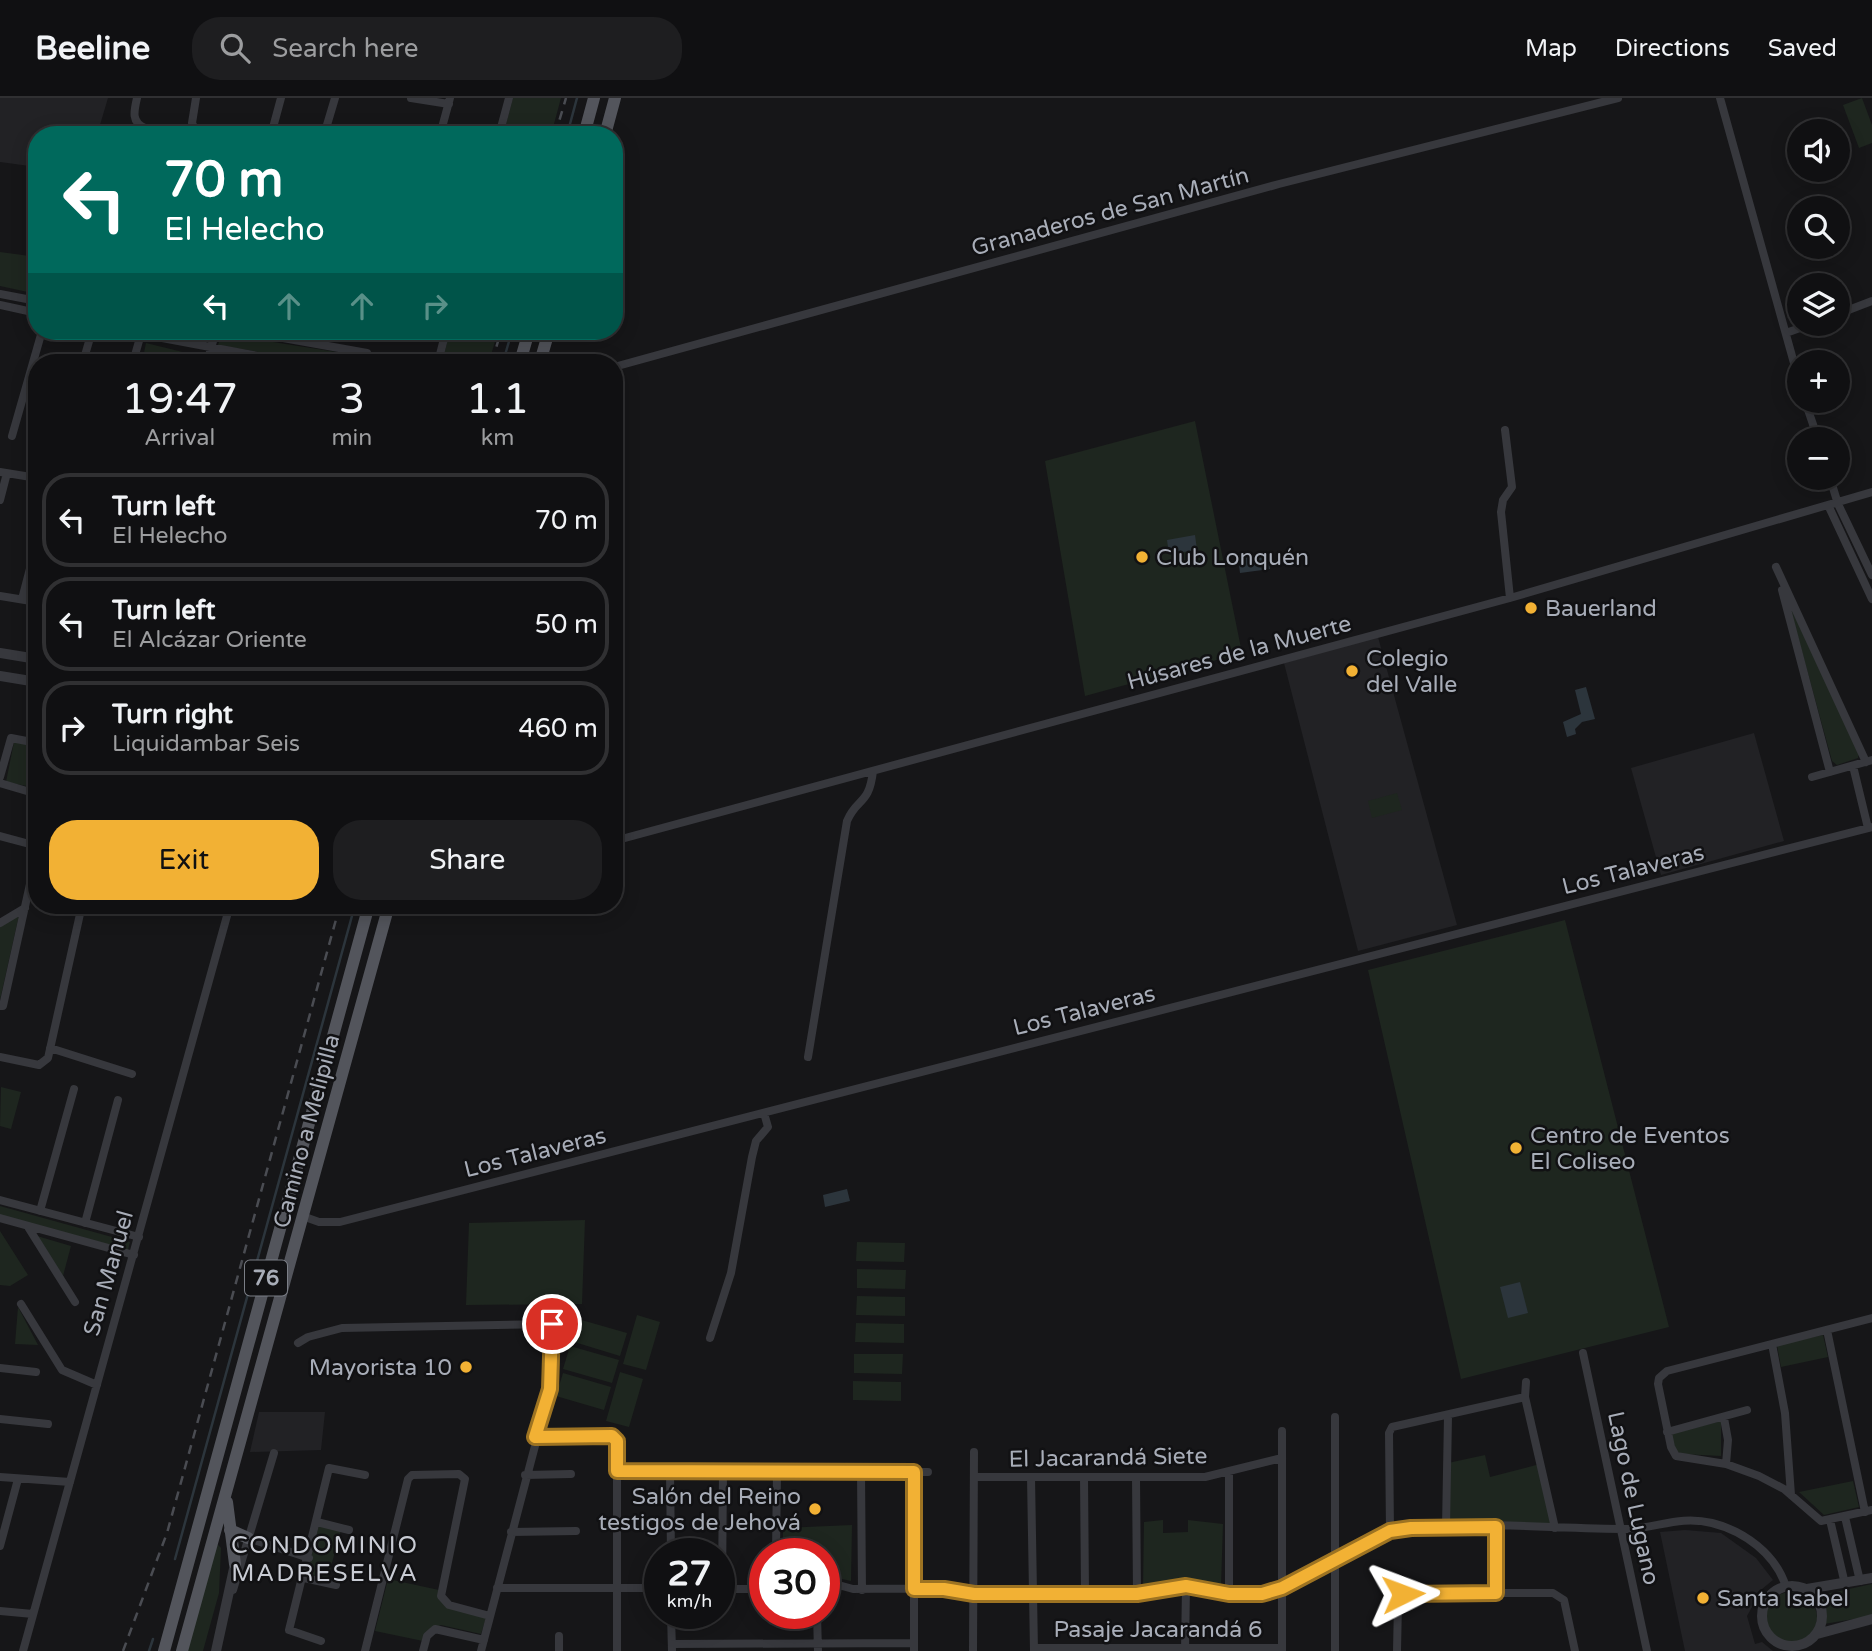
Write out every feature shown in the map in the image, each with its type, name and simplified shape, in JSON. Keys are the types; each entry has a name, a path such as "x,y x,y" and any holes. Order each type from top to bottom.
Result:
{"main road":[{"path":"586,126 594,98"},
{"path":"607,126 615,98"},
{"name":"Camino a Melipilla","path":"164,1651 367,914"},
{"name":"Camino a Melipilla","path":"182,1651 305,1217 387,914"},
{"path":"285,1210 305,1217"},
{"path":"277,1235 297,1240"},
{"path":"226,1494 235,1564"},
{"path":"230,1530 248,1538"}],"street":[{"path":"137,98 134,115 141,126"},
{"path":"194,126 197,98"},
{"path":"273,126 281,98"},
{"path":"327,126 335,98"},
{"path":"411,98 449,101 442,126"},
{"path":"501,126 509,98"},
{"name":"Granaderos de San Martín","path":"623,365 1279,184 1618,98"},
{"path":"1720,98 1791,350"},
{"path":"0,295 28,300"},
{"path":"1850,309 1872,301"},
{"path":"0,305 28,311"},
{"path":"169,340 237,354"},
{"path":"209,354 214,340"},
{"path":"302,340 368,353"},
{"path":"12,436 28,380"},
{"path":"1505,430 1512,487 1503,500 1501,512 1510,598"},
{"path":"0,500 4,472 28,476"},
{"path":"1832,490 1834,505 1872,599"},
{"name":"Húsares de la Muerte","path":"623,839 1510,598 1872,492"},
{"path":"1834,505 1872,575"},
{"path":"1812,777 1853,766 1869,761 1776,567 1830,772"},
{"path":"22,599 28,576"},
{"path":"0,596 28,600"},
{"path":"0,653 28,658"},
{"path":"0,676 28,681"},
{"path":"0,777 10,738 28,741"},
{"path":"1853,766 1870,827"},
{"path":"808,1058 848,821 851,811 870,793 873,771"},
{"path":"0,783 28,791"},
{"name":"Los Talaveras","path":"305,1217 318,1222 340,1222 1870,827"},
{"path":"0,836 28,844"},
{"path":"1,1006 28,894"},
{"path":"0,923 25,908"},
{"path":"0,1057 36,1065 45,1062 80,914"},
{"name":"San Manuel","path":"23,1651 228,914"},
{"path":"50,1048 132,1073"},
{"path":"40,1212 74,1088"},
{"path":"85,1223 118,1100"},
{"path":"710,1338 731,1273 756,1141 768,1127 764,1113"},
{"path":"0,1200 139,1237"},
{"path":"0,1218 134,1255"},
{"path":"28,1227 75,1303"},
{"path":"21,1304 62,1370 97,1385"},
{"path":"1827,1330 1869,1511 1830,1520 1817,1519 1791,1495 1759,1476 1726,1464 1678,1458 1672,1451 1658,1384 1662,1374 1772,1344 1872,1318"},
{"path":"298,1343 309,1337 342,1328 552,1324 550,1389 535,1437 481,1651"},
{"path":"1772,1344 1785,1413 1791,1495"},
{"name":"Lago de Lugano","path":"1583,1353 1647,1651"},
{"path":"0,1368 36,1371"},
{"path":"1526,1382 1525,1397 1555,1528"},
{"path":"1390,1531 1390,1429 1434,1416 1448,1416 1525,1397"},
{"path":"1667,1432 1747,1410"},
{"path":"1446,1527 1448,1416"},
{"path":"1335,1417 1335,1651"},
{"path":"1724,1418 1728,1440 1726,1464"},
{"path":"0,1419 48,1424"},
{"path":"1282,1431 1282,1649"},
{"path":"535,1437 612,1436 617,1441 617,1651"},
{"path":"973,1651 974,1452"},
{"path":"216,1651 274,1453"},
{"name":"El Jacarandá Siete","path":"974,1477 1205,1477 1282,1458"},
{"path":"321,1641 289,1630 309,1558 329,1468 365,1475"},
{"path":"617,1471 928,1472"},
{"path":"670,1472 671,1538"},
{"path":"722,1538 723,1472"},
{"path":"776,1538 777,1472"},
{"path":"861,1472 862,1590"},
{"path":"671,1629 671,1647 914,1647 914,1472"},
{"path":"1229,1472 1229,1594"},
{"path":"365,1651 409,1477 414,1474 459,1475 465,1479 441,1596 449,1605 490,1616"},
{"path":"525,1475 571,1474"},
{"path":"0,1477 70,1482"},
{"path":"1031,1477 1034,1649"},
{"path":"1084,1477 1085,1593"},
{"path":"1136,1477 1137,1594"},
{"path":"0,1546 18,1479"},
{"path":"1845,1517 1860,1581"},
{"path":"840,1585 862,1590 944,1589 974,1594 1137,1594 1186,1586 1229,1594 1262,1594 1282,1588 1390,1531 1446,1527 1620,1528 1681,1520 1709,1522 1729,1528 1763,1550 1778,1568 1786,1587"},
{"path":"1830,1520 1845,1584"},
{"path":"317,1522 349,1530"},
{"path":"1496,1527 1496,1593"},
{"path":"511,1532 576,1531"},
{"path":"248,1538 309,1558"},
{"path":"230,1599 235,1564 248,1538"},
{"path":"1841,1570 1847,1564 1856,1567"},
{"path":"304,1578 336,1585"},
{"path":"1872,1578 1806,1589 1786,1587 1772,1594 1762,1613 1768,1634 1787,1648 1872,1619"},
{"path":"1185,1649 1186,1586"},
{"path":"497,1588 644,1588"},
{"path":"1806,1589 1816,1598 1822,1610 1822,1623 1809,1642"},
{"path":"1397,1651 1401,1596 1409,1593 1496,1593 1560,1595 1575,1651"},
{"path":"0,1611 33,1614"},
{"path":"423,1651 427,1636 435,1629 484,1640"},
{"path":"817,1629 818,1647"},
{"path":"559,1636 559,1651"},
{"name":"Pasaje Jacarandá 6","path":"1034,1649 1282,1649"}],"shaded area":[{"path":"0,98 108,98 100,126 28,126 28,166 0,162"},
{"path":"513,98 561,98 553,126 505,126"},
{"path":"1862,98 1872,125 1872,143 1859,148 1843,105"},
{"path":"0,252 28,256 28,292 0,286"},
{"path":"220,340 260,340 349,354 270,354 218,345"},
{"path":"448,340 495,340 491,354 444,354"},
{"path":"146,343 191,354 144,354"},
{"name":"Club Lonquén","path":"1195,421 1242,653 1085,696 1045,461"},
{"path":"1195,535 1197,550 1169,554 1167,540"},
{"path":"1268,554 1270,569 1240,573 1238,558"},
{"path":"1789,604 1859,753 1858,758 1837,765 1832,761"},
{"path":"1378,637 1457,925 1358,951 1284,663"},
{"path":"1586,687 1595,719 1582,722 1575,729 1576,734 1567,737 1563,722 1581,714 1575,690"},
{"path":"1754,733 1784,841 1661,875 1631,768"},
{"path":"14,742 28,744 28,786 6,782"},
{"path":"1397,793 1402,810 1372,818 1368,801"},
{"path":"19,915 0,1000 0,927"},
{"name":"Centro de Eventos El Coliseo","path":"1565,920 1669,1327 1461,1379 1368,970"},
{"path":"1,1087 21,1092 11,1129 0,1126"},
{"path":"847,1189 850,1201 825,1207 823,1195"},
{"path":"0,1206 130,1242 128,1250 0,1215"},
{"path":"585,1220 582,1304 466,1305 469,1223"},
{"path":"0,1231 28,1275 10,1286 0,1285"},
{"path":"37,1236 71,1246 63,1276"},
{"path":"857,1242 905,1243 904,1262 856,1261"},
{"path":"857,1269 906,1270 905,1289 857,1288"},
{"path":"1520,1282 1528,1313 1508,1318 1500,1287"},
{"path":"857,1296 905,1297 905,1316 856,1315"},
{"path":"18,1307 38,1345 15,1344"},
{"path":"637,1315 660,1322 646,1370 623,1364"},
{"path":"578,1319 627,1333 620,1356 571,1341"},
{"path":"856,1323 904,1324 904,1343 855,1342"},
{"path":"1823,1335 1828,1357 1781,1367 1777,1345"},
{"path":"570,1346 619,1360 612,1383 563,1369"},
{"path":"854,1354 903,1354 902,1374 854,1373"},
{"path":"620,1372 643,1379 629,1427 606,1421"},
{"path":"563,1373 611,1387 604,1410 556,1396"},
{"path":"853,1381 901,1382 901,1401 853,1400"},
{"path":"259,1412 325,1412 321,1450 250,1452"},
{"path":"1721,1421 1721,1456 1682,1454 1676,1451 1671,1434"},
{"path":"1485,1455 1490,1477 1540,1464 1553,1525 1448,1526 1448,1463"},
{"path":"1853,1481 1859,1507 1824,1515 1799,1492"},
{"path":"1163,1520 1163,1533 1188,1532 1188,1520 1223,1524 1221,1586 1190,1581 1143,1589 1144,1522"},
{"path":"319,1525 341,1530 327,1581 306,1576"},
{"path":"852,1525 851,1581 840,1579 840,1538 783,1538 783,1528"},
{"path":"1685,1530 1721,1533 1756,1558 1773,1580 1762,1589 1747,1616 1755,1644 1762,1642 1773,1651 1685,1651 1660,1532"},
{"path":"217,1544 221,1548 219,1593 203,1651 187,1651"},
{"path":"388,1579 439,1590 439,1598 486,1618 481,1634 441,1625 429,1630 423,1641 375,1631"},
{"path":"1872,1584 1872,1616 1824,1624 1819,1599 1821,1595"},
{"path":"1791,1592 1801,1594 1809,1600 1815,1608 1815,1628 1809,1636 1801,1642 1791,1644 1781,1642 1773,1636 1767,1628 1765,1618 1767,1608 1773,1600 1781,1594"}],"waterway":[{"path":"569,126 577,98"},
{"path":"505,354 509,340"},
{"path":"175,1559 353,914"},
{"path":"149,1651 153,1639"}],"railway":[{"path":"558,126 566,98"},
{"path":"494,354 498,340"},
{"path":"123,1651 167,1533 338,914"}],"place":[{"name":"Club Lonquén","path":"1142,557"},
{"name":"Bauerland","path":"1531,608"},
{"name":"Colegio del Valle","path":"1352,671"},
{"name":"Centro de Eventos El Coliseo","path":"1516,1148"},
{"name":"Mayorista 10","path":"466,1367"},
{"name":"Salón del Reino testigos de Jehová","path":"815,1509"},
{"name":"Santa Isabel","path":"1703,1598"}],"district":[{"name":"CONDOMINIO MADRESELVA","path":"325,1559"}],"route":[{"path":"552,1324 550,1389 535,1437 612,1436 617,1441 617,1471 914,1472 914,1589 944,1589 974,1594 1137,1594 1186,1586 1219,1593 1253,1595 1282,1588 1390,1531 1411,1528 1496,1527 1496,1593 1403,1594"}]}
